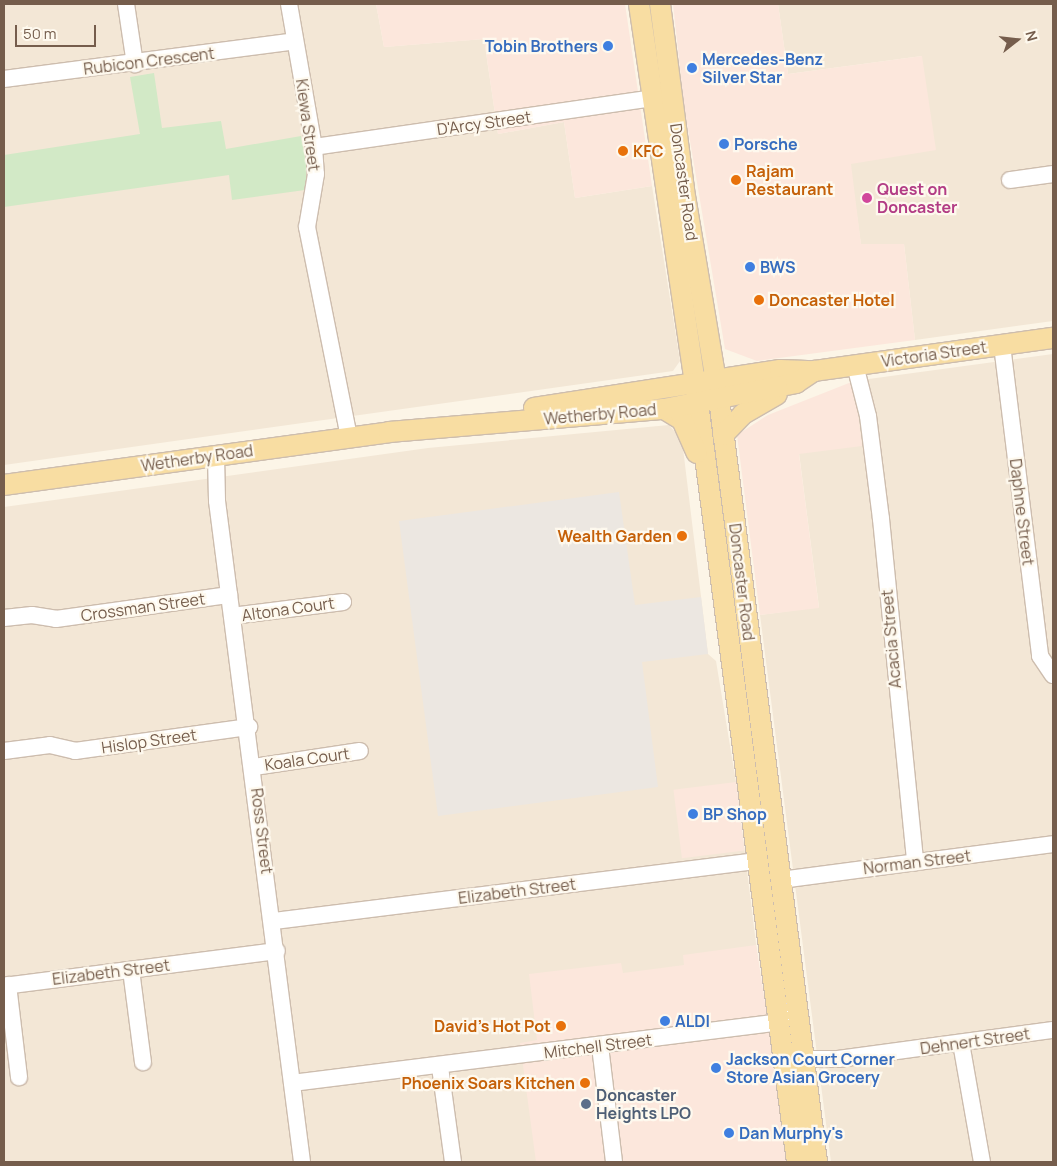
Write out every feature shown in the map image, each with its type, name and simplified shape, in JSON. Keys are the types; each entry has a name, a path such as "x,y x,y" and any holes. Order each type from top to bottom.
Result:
{"main road":[{"name":"Doncaster Road","path":"639,4 653,98 718,390 817,1162"},
{"name":"Doncaster Road","path":"660,4 676,195 697,394 797,1162"},
{"name":"Victoria Street","path":"718,390 780,370 814,371 1053,338"},
{"name":"Victoria Street","path":"718,390 796,383 814,371"},
{"path":"723,435 743,414 796,383"},
{"name":"Wetherby Road","path":"389,432 468,416 697,394 718,390"},
{"name":"Wetherby Road","path":"4,485 389,432 664,409 697,394"},
{"path":"664,409 682,420 690,431 708,482"},
{"path":"721,588 732,584 726,528 733,507"},
{"path":"746,764 748,724 741,667 752,659"}],"street":[{"path":"126,4 135,64"},
{"name":"Kiewa Street","path":"289,4 314,147 316,174 307,227 338,393 344,438"},
{"name":"Rubicon Crescent","path":"4,79 135,64 295,41"},
{"name":"D'Arcy Street","path":"314,147 653,98"},
{"path":"1010,180 1053,174"},
{"name":"Daphne Street","path":"1002,345 1040,656 1053,675"},
{"name":"Acacia Street","path":"860,365 868,416 915,862"},
{"name":"Ross Street","path":"210,456 249,727 302,1162"},
{"name":"Crossman Street","path":"4,618 32,615 56,619 230,595"},
{"name":"Altona Court","path":"232,616 343,602"},
{"name":"Hislop Street","path":"4,752 50,744 75,751 249,727"},
{"name":"Koala Court","path":"254,767 360,751"},
{"name":"Norman Street","path":"781,880 1053,844"},
{"name":"Elizabeth Street","path":"274,921 759,861"},
{"path":"783,900 778,935 787,998 780,1031 804,1062"},
{"name":"Elizabeth Street","path":"6,985 277,951"},
{"path":"131,970 143,1062"},
{"path":"6,985 19,1077"},
{"name":"Dehnert Street","path":"804,1062 1053,1030"},
{"name":"Mitchell Street","path":"292,1083 440,1067 600,1046 780,1031"},
{"path":"965,1042 982,1162"},
{"path":"600,1046 614,1162"},
{"path":"440,1067 453,1162"}],"shaded area":[{"path":"4,4 376,4 384,47 484,39 498,134 564,122 575,198 652,186 680,361 673,371 4,465"},
{"path":"376,4 625,4 652,186 575,198 564,122 498,134 484,39 384,47"},
{"path":"673,4 778,4 788,74 922,56 936,150 851,164 861,244 904,244 915,340 757,361 725,349 684,105"},
{"path":"778,4 1053,4 1053,321 915,340 904,244 861,245 850,164 922,56 788,74"},
{"path":"1053,354 1053,1162 831,1162 760,615 819,607 799,453 854,381"},
{"path":"854,381 862,446 799,454 819,608 760,615 737,435 768,415"},
{"path":"669,425 682,440 708,654 716,661 736,782 767,1032 773,1038 790,1162 4,1162 4,507 428,448"},
{"path":"619,492 635,605 701,597 708,654 642,662 658,787 438,816 399,521"},
{"path":"736,782 744,850 682,858 673,790"},
{"path":"756,945 790,1162 536,1162 520,1043 537,1040 529,974 621,963 623,973 684,965 683,955"}],"green space":[{"path":"154,73 162,128 221,121 226,149 301,136 307,168 305,190 232,200 229,175 4,207 4,155 140,134 130,77"}],"place":[{"name":"Tobin Brothers","path":"608,46"},
{"name":"Mercedes-Benz Silver Star","path":"692,68"},
{"name":"Porsche","path":"724,144"},
{"name":"KFC","path":"623,151"},
{"name":"Rajam Restaurant","path":"736,180"},
{"name":"Quest on Doncaster","path":"867,198"},
{"name":"BWS","path":"750,267"},
{"name":"Doncaster Hotel","path":"759,300"},
{"name":"Wealth Garden","path":"682,536"},
{"name":"BP Shop","path":"693,814"},
{"name":"ALDI","path":"665,1021"},
{"name":"David's Hot Pot","path":"561,1026"},
{"name":"Jackson Court Corner Store Asian Grocery","path":"716,1068"},
{"name":"Phoenix Soars Kitchen","path":"585,1083"},
{"name":"Doncaster Heights LPO","path":"586,1104"},
{"name":"Dan Murphy's","path":"729,1133"}]}
